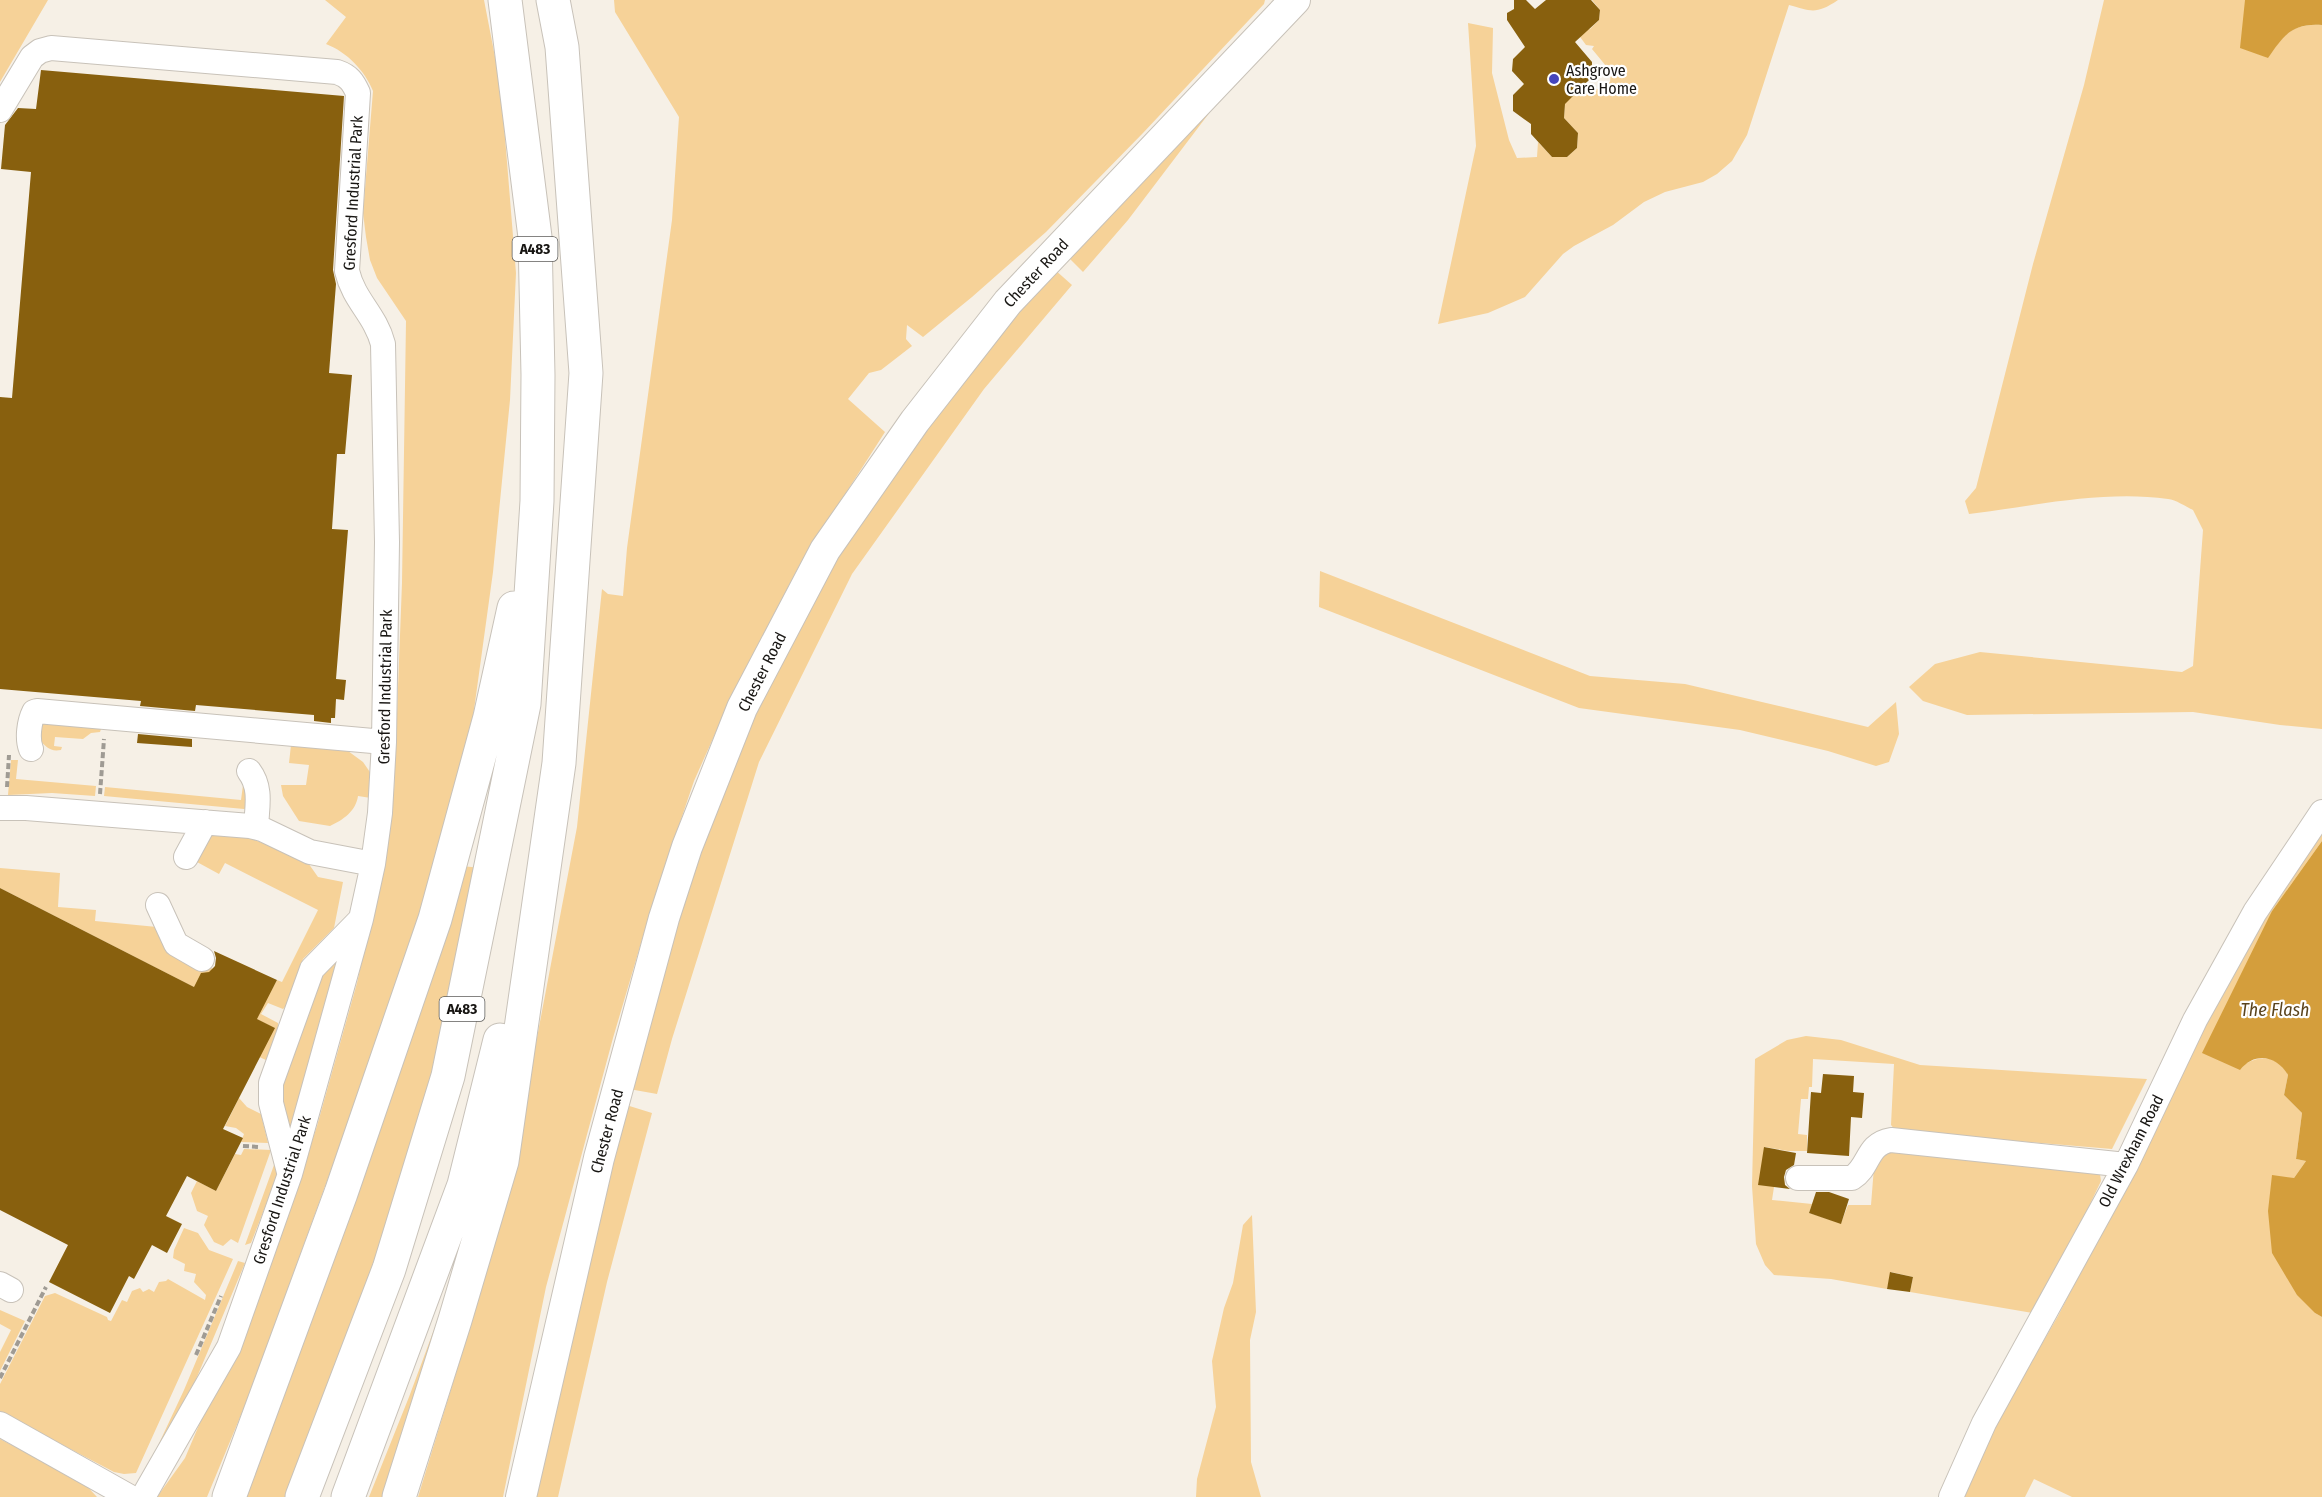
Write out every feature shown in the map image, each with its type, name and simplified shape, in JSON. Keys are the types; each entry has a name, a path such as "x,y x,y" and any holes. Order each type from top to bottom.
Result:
{"highway":[{"name":"A483","path":"302,1497 389,1269 448,1076 524,704 537,501 538,375 535,237 505,0"},
{"name":"A483","path":"399,1497 502,1161 559,763 586,373 562,47 553,0"},
{"name":"A483","path":"229,1497 341,1193 435,919 490,717 537,501"},
{"name":"A483","path":"348,1497 464,1185 543,863"}],"main road":[{"name":"Chester Road","path":"521,1497 599,1158 664,918 687,847 742,708 825,550 915,421 1008,302 1289,2"}],"street":[{"name":"Gresford Industrial Park","path":"0,110 32,57 40,51 51,48 337,72 348,76 358,93 347,271 356,297 373,318 379,330 384,359 387,542 384,742 382,793 374,864 361,919 290,1174 229,1347 143,1497"},
{"path":"31,749 29,742 31,719 34,712 384,742"},
{"path":"249,771 254,777 258,791 256,827"},
{"path":"0,808 26,807 256,827 310,852 374,864"},
{"name":"Old Wrexham Road","path":"1951,1497 1984,1423 2126,1165 2195,1020 2244,931 2322,812"},
{"path":"186,857 205,822"},
{"path":"158,904 176,944 202,959"},
{"path":"290,1174 271,1103 271,1083 312,969 361,919"},
{"path":"1798,1178 1851,1178 1858,1174 1875,1146 1891,1140 2126,1165"},
{"path":"0,1424 130,1497"}],"path":[{"path":"98,813 106,717"},
{"path":"0,1378 46,1287"},
{"path":"196,1356 223,1292"}],"shaded area":[{"path":"0,0 48,0 0,82"},
{"path":"325,0 484,0 501,88 516,273 510,400 493,572 473,717 426,909 248,1398 207,1497 157,1497 185,1458 247,1312 301,1174 317,1126 357,983 394,792 402,583 406,321 377,278 370,260 366,237 363,213 373,91 365,76 354,63 334,47 326,44 346,17"},
{"path":"614,0 1265,0 1264,4 1143,133 1046,232 923,337 907,325 906,339 912,346 881,370 869,373 848,399 885,432 799,566 736,687 694,781 654,899 613,1038 546,1287 503,1497 418,1497 482,1288 520,1127 577,827 602,589 608,594 623,596 627,548 672,220 679,117 615,12"},
{"path":"1592,0 1838,0 1819,10 1789,5 1747,135 1732,161 1717,174 1703,182 1665,192 1644,202 1613,225 1574,246 1563,254 1525,297 1488,313 1438,324 1476,146 1468,23 1493,28 1492,73 1509,140 1517,158 1537,157 1538,142 1552,157 1567,157 1577,148 1578,133 1564,118 1565,102 1579,92 1579,89 1599,89 1610,82 1611,72 1592,49 1594,46 1586,45 1572,26 1590,29 1599,20 1600,10"},
{"path":"2104,0 2245,0 2267,58 2284,37 2296,28 2322,25 2322,729 2193,712 1967,715 1923,701 1909,687 1935,664 1980,652 2182,672 2193,666 2203,530 2193,510 2168,499 2119,496 2068,500 1969,514 1965,501 1976,488 2033,264 2084,85"},
{"path":"1210,112 1128,220 1083,272 1066,255"},
{"path":"1054,269 1072,285 984,389 852,574 759,762 672,1039 657,1094 629,1089 683,896 741,740 824,581 877,494 956,382"},
{"path":"1320,571 1590,676 1685,684 1868,727 1896,702 1899,734 1889,762 1876,766 1828,751 1740,730 1579,708 1319,607"},
{"path":"43,716 102,726 100,732 91,733 83,739 55,737 54,746 62,747 61,750 51,750 39,739"},
{"path":"291,745 348,751 363,762 374,778 371,798 358,796 355,806 348,814 330,826 299,821 283,796 281,785 306,785 309,765 289,763"},
{"path":"11,760 18,760 16,779 96,786 95,796 52,793 8,795"},
{"path":"243,785 246,789 247,808 244,809 104,796 105,787 241,800"},
{"path":"2322,821 2322,841 2272,911 2245,1064 2264,1058 2280,1064 2288,1075 2284,1095 2302,1113 2296,1159 2306,1161 2294,1178 2315,1313 2322,1317 2322,1497 2072,1497 2034,1479 2025,1497 1960,1497 1995,1425 2058,1316 2168,1101 2199,1022"},
{"path":"219,832 234,832 306,860 318,877 343,882 334,928 303,959 286,1006 283,1009 268,1003 261,1014 278,1023 278,1030 266,1060 250,1053 274,1028 0,888 0,868 60,873 58,907 96,910 95,921 157,927 205,965 268,996 277,980 282,982 318,910 225,863 219,874 197,862 209,837"},
{"path":"461,866 482,868 411,1168 291,1497 246,1497 304,1340 358,1183"},
{"path":"339,953 290,1134 275,1093 317,972"},
{"path":"1806,1036 1841,1040 1920,1065 2147,1079 2112,1149 1896,1131 1891,1125 1894,1064 1813,1059 1812,1087 1809,1087 1808,1099 1801,1099 1798,1134 1807,1135 1807,1151 1788,1151 1765,1147 1774,1187 1772,1200 1812,1204 1809,1213 1841,1223 1848,1205 1871,1205 1874,1167 1889,1148 2100,1174 2101,1181 2038,1314 1910,1292 1913,1277 1891,1272 1887,1289 1831,1279 1774,1275 1765,1265 1756,1244 1752,1186 1755,1059 1787,1040"},
{"path":"239,1098 247,1107 261,1114 268,1143 241,1142 244,1134 236,1128 225,1126"},
{"path":"623,1104 652,1113 607,1282 558,1497 530,1497"},
{"path":"244,1149 271,1150 238,1243 231,1239 223,1246 214,1242 204,1225 208,1216 197,1211 191,1193 197,1181 216,1191 235,1154 241,1155"},
{"path":"277,1163 276,1179 251,1243 245,1245 274,1165"},
{"path":"1252,1215 1256,1312 1250,1340 1251,1462 1261,1497 1196,1497 1197,1479 1216,1407 1212,1361 1224,1308 1233,1283 1243,1225"},
{"path":"184,1228 198,1233 209,1250 233,1259 136,1473 114,1472 0,1412 0,1384 45,1296 55,1293 111,1321 122,1300 127,1302 132,1291 140,1288 143,1292 149,1289 154,1292 159,1282 168,1279 205,1300 206,1295 194,1282 196,1274 184,1271 185,1264 173,1258 174,1250"},
{"path":"238,1261 245,1263 189,1396 148,1467 184,1390"},
{"path":"442,1308 396,1497 369,1497 409,1397"},
{"path":"0,1310 25,1321 0,1371 0,1352 11,1330 0,1324"},
{"path":"0,1439 83,1482 97,1497 0,1497"}],"water":[{"path":"2245,0 2322,0 2322,25 2296,28 2284,37 2268,58 2240,48"},
{"name":"The Flash","path":"2322,841 2322,1317 2297,1295 2272,1253 2268,1211 2272,1175 2294,1178 2306,1161 2296,1159 2302,1113 2284,1095 2288,1075 2278,1064 2266,1058 2252,1060 2240,1070 2202,1053 2272,911"}],"building":[{"name":"Ashgrove Care Home","path":"1514,0 1526,0 1535,9 1546,0 1591,0 1600,10 1599,20 1575,42 1592,62 1592,77 1565,104 1564,118 1578,133 1577,148 1567,157 1552,157 1531,134 1531,124 1513,111 1513,95 1524,84 1512,71 1513,59 1525,47 1507,20 1507,13 1514,9"},
{"path":"41,70 344,96 333,270 336,284 329,373 352,375 345,454 337,454 332,529 348,530 336,679 346,680 344,700 336,699 335,718 331,718 331,723 314,721 314,715 196,705 195,711 140,706 141,701 0,689 0,397 12,398 31,172 1,169 5,125 18,108 36,109"},
{"path":"138,734 192,739 192,747 137,743"},
{"path":"0,888 194,987 201,973 209,972 215,966 214,951 277,980 257,1019 275,1028 223,1129 243,1138 216,1191 187,1176 166,1216 182,1224 167,1253 152,1245 134,1279 129,1276 110,1313 49,1282 68,1245 0,1210"},
{"path":"1823,1074 1854,1076 1853,1092 1864,1093 1862,1118 1851,1117 1849,1156 1807,1153 1811,1092 1821,1093"},
{"path":"1764,1147 1796,1153 1794,1165 1786,1170 1784,1177 1785,1185 1790,1189 1758,1185"},
{"path":"1816,1192 1829,1192 1849,1199 1841,1224 1809,1213"},
{"path":"1890,1272 1913,1277 1910,1292 1887,1289"}],"place":[{"name":"Ashgrove Care Home","path":"1554,79"}]}
